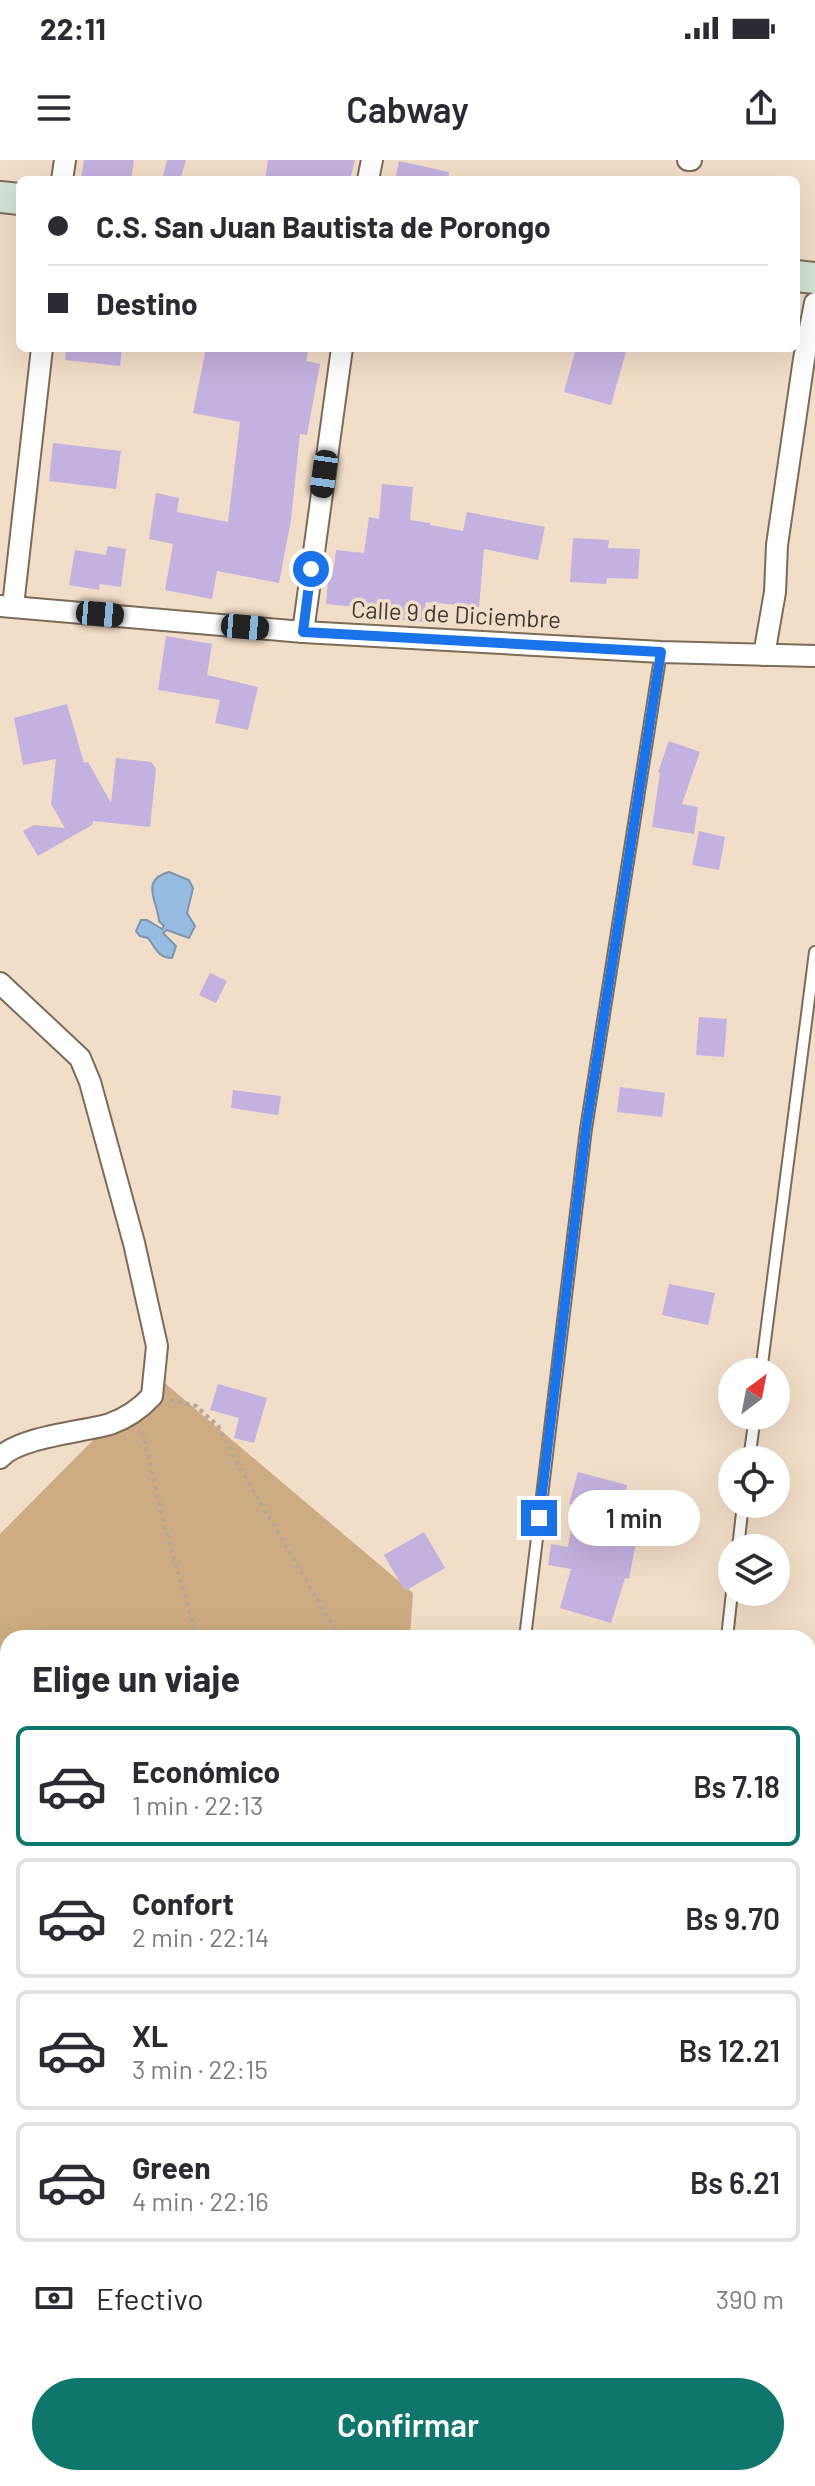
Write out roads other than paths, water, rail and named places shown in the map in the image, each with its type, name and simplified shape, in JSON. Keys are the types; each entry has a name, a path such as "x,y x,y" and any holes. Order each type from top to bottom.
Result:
{"street":[{"path":"764,655 775,592 777,545 815,303"},
{"path":"6,606 41,352"},
{"path":"303,632 341,352"},
{"name":"Calle 9 de Diciembre","path":"6,606 303,632 661,652 815,656"},
{"path":"0,983 80,1058 90,1082 134,1243 157,1346 152,1396 137,1411 109,1424 71,1430 39,1440 4,1453 0,1458"}],"lane":[{"path":"526,1630 586,1129 661,652"},
{"path":"763,1358 815,952"},
{"path":"728,1630 730,1606"}],"water":[{"path":"169,872 189,880 193,888 187,913 195,926 189,938 167,930 163,933 176,946 172,958 160,954 148,938 136,931 141,920 162,929 164,926 159,921 152,886 155,880"}]}
